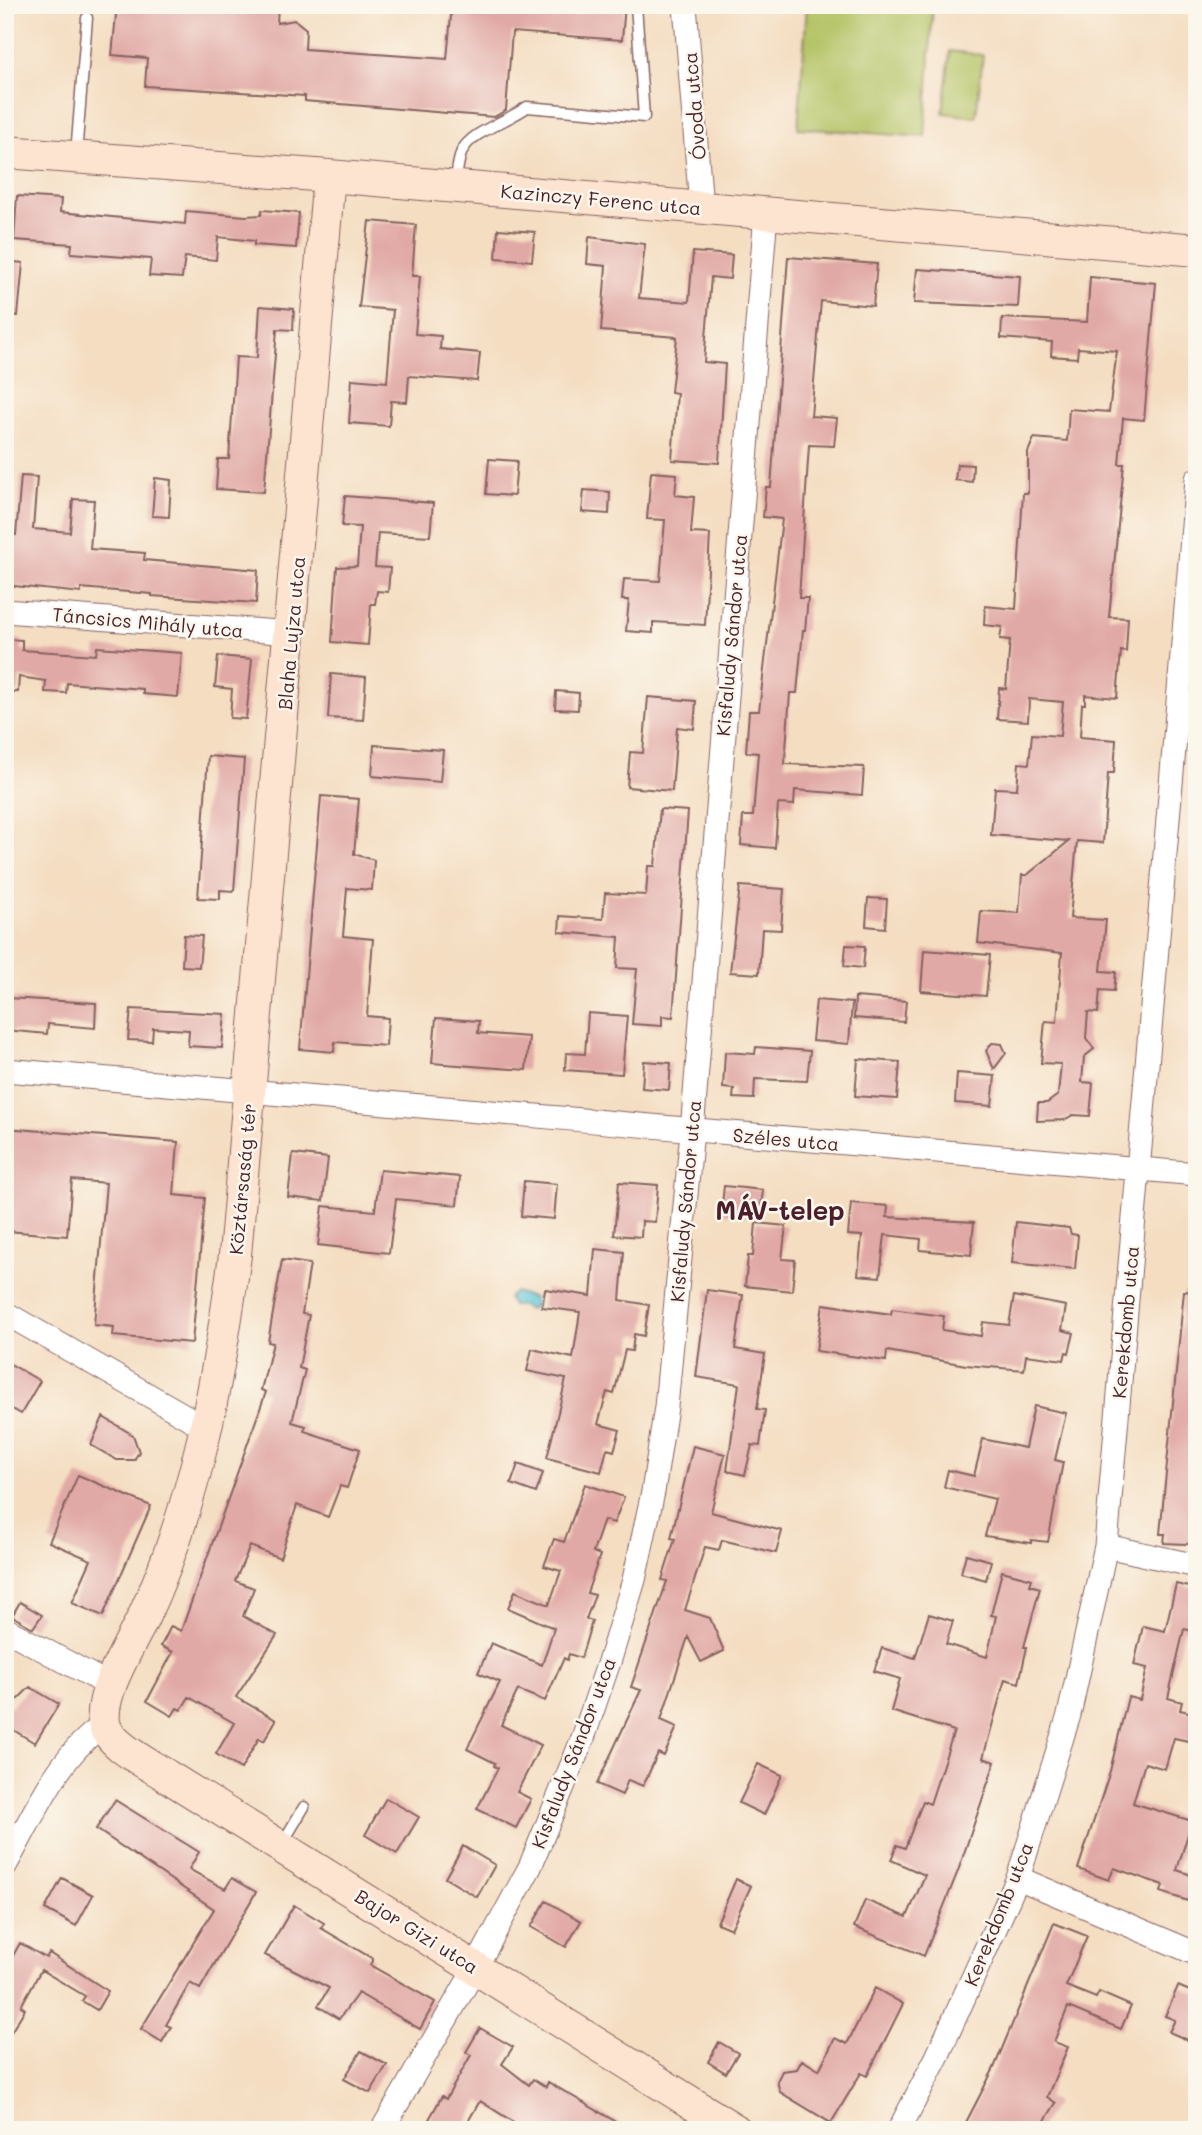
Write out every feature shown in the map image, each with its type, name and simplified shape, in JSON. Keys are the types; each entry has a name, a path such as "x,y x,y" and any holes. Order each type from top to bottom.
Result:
{"street":[{"name":"Óvoda utca","path":"685,5 701,207"},
{"name":"Kazinczy Ferenc utca","path":"5,152 329,176 1197,250"},
{"name":"Blaha Lujza utca","path":"250,1090 329,176"},
{"name":"Kisfaludy Sándor utca","path":"382,2130 530,1867 583,1738 634,1580 653,1492 666,1407 691,1131 766,213"},
{"name":"Kerekdomb utca","path":"899,2130 937,2057 1018,1878 1069,1715 1106,1546 1138,1170 1187,708 1197,479"},
{"name":"Táncsics Mihály utca","path":"5,611 291,633"},
{"name":"Köztársaság tér","path":"5,1070 250,1090 235,1255 208,1429 182,1522 157,1588 111,1686"},
{"name":"Széles utca","path":"250,1090 1197,1174"},
{"path":"5,1313 208,1429"},
{"path":"1106,1546 1197,1566"},
{"path":"5,1629 111,1686 104,1709 104,1725 85,1737 57,1777 5,1866"},
{"name":"Bajor Gizi utca","path":"104,1725 116,1741 136,1756 735,2130"},
{"path":"1018,1878 1197,1954"}],"lane":[{"path":"454,187 462,151 474,135 507,121 527,107 644,117 636,5"},
{"path":"76,158 87,18"},
{"path":"281,1846 304,1807"}],"green space":[{"path":"807,5 933,5 925,137 798,128"},
{"path":"950,51 983,55 976,117 943,113"}],"water":[{"path":"515,1292 533,1298 536,1305 529,1310 522,1306 512,1306 508,1298"}],"building":[{"path":"117,5 278,5 277,23 295,20 306,29 305,49 447,59 452,5 625,5 622,40 512,32 506,110 494,117 305,101 305,96 145,86 147,58 112,55"},
{"path":"17,196 61,199 60,212 185,224 186,211 246,216 261,215 262,210 299,213 296,248 254,245 254,241 218,237 216,260 185,257 182,278 149,276 151,259 71,253 72,244 14,240"},
{"path":"369,221 416,225 412,276 420,276 415,334 441,336 440,349 480,353 477,381 409,376 407,402 391,401 389,426 349,423 352,379 387,382 393,310 359,307"},
{"path":"498,229 535,232 532,261 496,258"},
{"path":"589,237 645,244 639,298 689,302 693,252 732,255 730,279 711,277 704,362 725,364 719,463 672,460 677,393 671,392 677,337 601,331 606,266 587,264"},
{"path":"788,257 877,264 873,306 821,301 811,416 837,418 834,446 809,445 799,598 808,598 797,693 790,693 785,764 864,767 862,795 795,790 794,805 778,804 775,848 741,845 743,816 753,816 758,753 746,752 749,711 759,711 782,519 763,517 766,487 771,487"},
{"path":"5,261 23,263 18,316 5,315"},
{"path":"917,269 1020,276 1018,307 914,303"},
{"path":"1090,277 1156,283 1144,420 1123,418 1119,464 1124,464 1109,617 1128,618 1126,652 1121,651 1117,698 1085,695 1080,737 1116,740 1114,773 1108,773 1103,843 1077,841 1070,918 1106,920 1101,971 1116,972 1114,991 1100,990 1098,1013 1088,1012 1086,1038 1094,1049 1084,1057 1082,1082 1093,1083 1090,1116 1073,1115 1064,1120 1037,1121 1038,1103 1047,1103 1058,1095 1061,1064 1041,1063 1045,1021 1057,1022 1062,953 978,943 981,911 1019,913 1022,875 1027,875 1069,841 991,835 995,788 1017,789 1019,763 1029,764 1032,734 1060,736 1063,702 1029,699 1028,721 997,719 999,688 1006,689 1010,640 1000,639 1002,627 984,625 985,606 1016,609 1023,493 1028,493 1028,452 1034,438 1067,441 1069,409 1109,412 1117,351 1078,348 1077,358 1051,356 1052,342 1001,338 1002,318 1087,322"},
{"path":"260,306 294,309 293,330 277,329 264,492 216,489 218,459 229,459 236,357 257,358"},
{"path":"489,459 517,461 514,496 486,494"},
{"path":"957,464 973,465 972,482 955,480"},
{"path":"651,472 677,474 675,495 694,497 691,533 710,534 705,625 653,622 653,633 626,631 629,600 622,600 624,579 660,581 665,520 647,519"},
{"path":"21,476 37,477 33,529 70,532 73,499 94,500 90,549 145,553 144,560 258,570 256,603 81,588 81,593 5,585 5,558 11,558 12,534 16,535"},
{"path":"155,478 171,480 169,517 152,516"},
{"path":"584,490 610,492 609,514 582,512"},
{"path":"345,496 433,503 430,536 378,533 375,567 390,568 388,592 377,591 375,604 371,604 368,645 332,642 337,567 357,566 360,527 342,526"},
{"path":"5,639 22,640 22,650 96,655 97,647 182,653 178,697 143,694 143,689 67,683 66,693 45,692 46,681 19,677 18,692 5,692"},
{"path":"218,656 252,659 246,719 230,718 232,689 215,687"},
{"path":"331,674 366,677 363,720 328,718"},
{"path":"556,691 579,693 578,710 555,709"},
{"path":"648,697 696,701 694,729 677,727 672,791 627,787 630,752 643,753"},
{"path":"374,745 443,750 440,782 372,776"},
{"path":"208,756 244,759 234,891 220,890 220,899 198,898"},
{"path":"321,796 359,799 354,854 374,860 372,890 347,888 343,936 373,939 367,1016 388,1018 386,1046 335,1042 334,1052 300,1049"},
{"path":"660,809 688,811 673,1017 662,1016 662,1026 632,1024 637,969 617,968 619,937 559,932 560,916 603,919 605,893 646,895 648,866 655,866"},
{"path":"740,886 784,889 781,930 762,929 759,974 730,972"},
{"path":"868,898 887,899 885,928 866,926"},
{"path":"184,935 202,936 199,967 182,966"},
{"path":"846,945 865,946 863,968 844,966"},
{"path":"924,950 990,955 986,996 921,991"},
{"path":"855,997 906,1001 904,1022 854,1018"},
{"path":"7,998 96,1003 95,1028 48,1024 47,1034 5,1030"},
{"path":"816,1000 852,1003 849,1044 812,1041"},
{"path":"131,1009 225,1014 222,1048 188,1046 189,1030 153,1028 152,1041 128,1040"},
{"path":"588,1013 627,1016 622,1074 565,1070 566,1053 585,1054"},
{"path":"436,1018 479,1021 478,1033 529,1037 526,1070 432,1063"},
{"path":"992,1043 1002,1044 1006,1053 994,1069 986,1051"},
{"path":"756,1047 810,1051 807,1081 755,1079 754,1099 733,1098 734,1089 723,1088 725,1052 755,1054"},
{"path":"858,1059 900,1062 897,1099 855,1096"},
{"path":"644,1061 671,1063 669,1090 642,1088"},
{"path":"957,1073 995,1076 992,1106 955,1103"},
{"path":"5,1128 178,1142 174,1195 205,1198 192,1343 113,1336 114,1327 94,1325 106,1183 72,1180 67,1236 7,1231 12,1172 5,1172"},
{"path":"293,1154 328,1158 323,1201 288,1197"},
{"path":"380,1170 460,1177 457,1205 396,1199 389,1253 318,1245 323,1206 375,1211"},
{"path":"524,1181 557,1184 554,1219 521,1216"},
{"path":"619,1182 658,1185 655,1222 642,1221 641,1237 614,1235"},
{"path":"724,1186 763,1190 760,1217 721,1213"},
{"path":"851,1203 888,1206 887,1217 974,1222 971,1255 920,1250 921,1239 885,1235 880,1277 858,1275 862,1236 848,1235"},
{"path":"1016,1222 1069,1228 1071,1234 1078,1235 1075,1269 1012,1263"},
{"path":"756,1223 786,1226 782,1259 795,1260 792,1291 745,1286 748,1256 753,1256"},
{"path":"595,1249 624,1252 620,1300 649,1305 644,1336 634,1334 632,1351 625,1350 614,1394 607,1392 598,1424 620,1430 614,1451 607,1449 601,1472 547,1458 566,1379 527,1371 532,1349 573,1358 580,1312 542,1307 545,1289 591,1296"},
{"path":"282,1260 310,1264 302,1314 309,1315 299,1368 305,1370 292,1422 306,1426 304,1431 360,1449 347,1488 340,1486 328,1517 297,1505 280,1558 250,1546 235,1581 254,1588 243,1616 277,1635 236,1697 276,1720 264,1741 259,1738 241,1769 216,1754 234,1723 189,1697 181,1710 177,1708 172,1716 147,1701 173,1652 161,1646 171,1626 181,1631 266,1392 261,1390 273,1343 268,1342"},
{"path":"707,1290 743,1295 735,1349 765,1354 757,1409 765,1410 760,1446 752,1445 745,1475 727,1471 739,1384 696,1377"},
{"path":"1184,1291 1197,1292 1197,1527 1195,1543 1186,1544 1164,1543 1165,1534 1160,1534"},
{"path":"1014,1296 1066,1306 1062,1330 1074,1333 1069,1353 1066,1352 1064,1360 1026,1355 1024,1370 966,1365 887,1351 886,1361 816,1351 823,1304 891,1314 892,1309 944,1316 942,1330 981,1336 983,1322 1009,1325"},
{"path":"5,1361 40,1381 21,1414 5,1405"},
{"path":"1034,1406 1066,1413 1055,1460 1063,1462 1048,1542 1031,1540 1031,1543 985,1536 995,1499 944,1487 948,1470 974,1476 983,1439 1025,1448"},
{"path":"103,1417 133,1435 139,1452 134,1460 117,1460 91,1445"},
{"path":"693,1446 725,1454 711,1512 782,1531 776,1553 722,1540 719,1550 705,1547 685,1610 710,1618 724,1651 701,1662 688,1637 661,1720 677,1727 664,1756 658,1753 643,1786 628,1780 622,1795 597,1784 641,1690 631,1687 667,1581 662,1580 675,1539 671,1538"},
{"path":"518,1464 543,1473 536,1493 511,1484"},
{"path":"78,1475 151,1506 103,1616 72,1603 91,1560 49,1542"},
{"path":"585,1484 624,1497 614,1523 604,1520 593,1552 600,1555 587,1593 595,1595 586,1619 592,1621 581,1658 569,1654 567,1660 564,1658 545,1701 518,1690 501,1725 541,1745 517,1792 531,1799 516,1828 477,1809 498,1768 494,1766 495,1763 467,1749 500,1682 478,1673 491,1643 542,1665 554,1628 508,1608 515,1591 549,1605 561,1571 544,1566 554,1539 564,1542"},
{"path":"966,1554 991,1561 986,1580 961,1573"},
{"path":"1002,1571 1032,1579 1030,1585 1040,1588 1024,1647 1027,1647 1019,1683 1005,1679 983,1758 995,1762 958,1871 924,1956 854,1927 865,1900 907,1917 925,1875 891,1860 897,1845 905,1848 923,1801 930,1804 954,1731 891,1711 900,1679 874,1671 882,1648 915,1658 929,1614 953,1621 946,1644 987,1657 996,1616 991,1615"},
{"path":"1176,1584 1197,1589 1197,1632 1184,1629 1168,1698 1182,1702 1180,1710 1197,1714 1197,1726 1193,1742 1174,1738 1165,1769 1145,1763 1133,1803 1192,1821 1177,1870 1197,1877 1197,1904 1161,1892 1163,1885 1114,1868 1109,1880 1078,1869 1110,1771 1128,1697 1140,1700 1147,1668 1134,1665 1143,1626 1165,1631"},
{"path":"20,1602 42,1615 33,1628 12,1616"},
{"path":"30,1687 59,1704 35,1743 5,1725 8,1709"},
{"path":"758,1764 782,1775 764,1815 739,1803"},
{"path":"386,1798 419,1817 397,1854 365,1835"},
{"path":"115,1800 199,1852 189,1869 225,1889 232,1878 256,1892 200,1989 190,1983 166,2025 171,2027 162,2042 141,2029 214,1909 96,1829"},
{"path":"463,1846 495,1865 477,1897 445,1878"},
{"path":"62,1878 93,1895 76,1926 45,1909"},
{"path":"736,1879 751,1886 731,1929 717,1923"},
{"path":"546,1901 581,1921 566,1947 531,1927"},
{"path":"294,1905 324,1923 321,1928 373,1959 370,1965 435,2002 420,2029 358,1993 339,2019 318,2006 329,1988 265,1955"},
{"path":"1054,1923 1087,1936 1066,1986 1096,1998 1099,1992 1131,2006 1121,2029 1068,2007 1054,2042 1068,2047 1047,2097 1056,2103 1039,2130 962,2130 994,2068"},
{"path":"20,1943 46,1958 49,1953 108,1991 97,2010 82,2001 85,1996 41,1970 21,2006 25,2009 5,2042 5,1970"},
{"path":"1178,1986 1197,1994 1197,2044 1169,2032 1175,2020 1165,2016"},
{"path":"875,1988 903,2004 867,2076 861,2073 831,2123 780,2092 777,2081 782,2071 797,2069 802,2060 819,2070 835,2038 847,2044"},
{"path":"480,2028 513,2047 502,2064 529,2085 533,2079 546,2087 548,2082 630,2130 526,2130 480,2101 463,2130 438,2130 427,2123 442,2096 446,2099 471,2055 466,2052"},
{"path":"719,2042 738,2053 726,2073 708,2062"},
{"path":"361,2051 387,2065 370,2093 344,2079"}],"district":[{"name":"MÁV-telep","path":"780,1210"}]}
